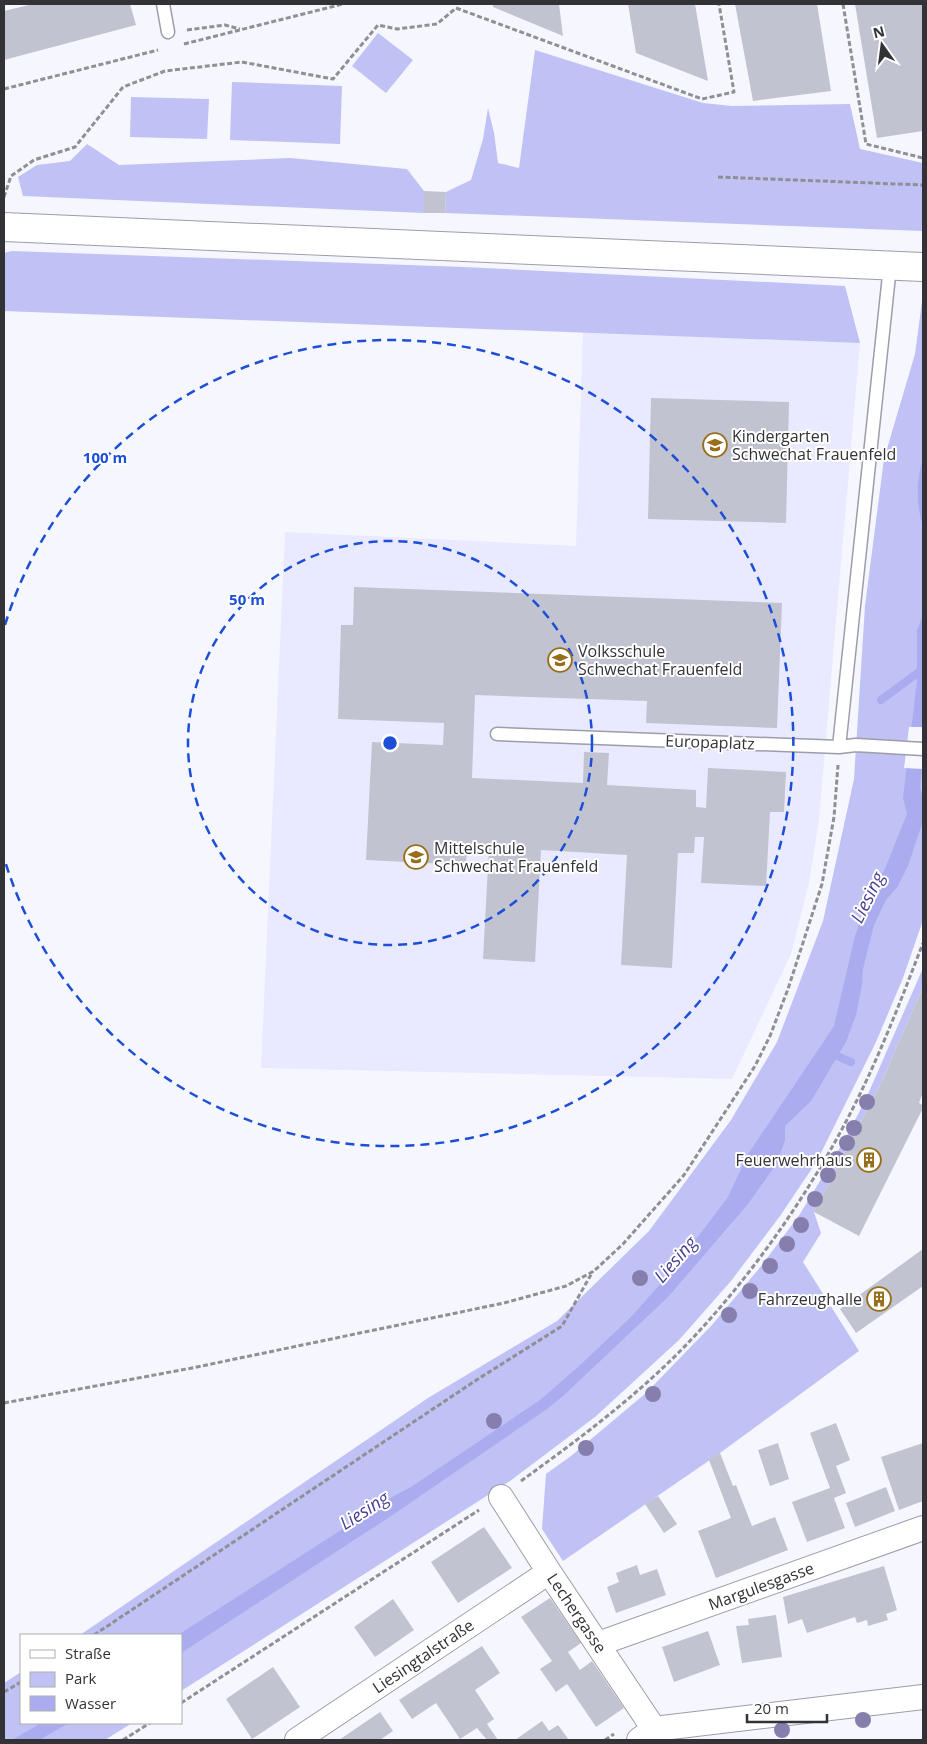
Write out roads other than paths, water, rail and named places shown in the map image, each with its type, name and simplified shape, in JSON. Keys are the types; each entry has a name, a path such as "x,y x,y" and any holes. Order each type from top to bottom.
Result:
{"street":[{"path":"4,227 923,267"},
{"name":"Lechergasse","path":"501,1497 598,1644 646,1735"},
{"name":"Margulesgasse","path":"598,1644 923,1528"},
{"name":"Liesingtalstraße","path":"297,1740 549,1572"},
{"path":"646,1735 923,1697"}],"lane":[{"path":"163,4 168,32"},
{"path":"840,747 890,266"},
{"name":"Europaplatz","path":"497,734 840,747 856,745 923,749"}],"water":[{"path":"923,458 923,527 919,510 918,492"},
{"path":"923,614 923,757 920,787 923,800 923,821 908,866 898,886 886,900 874,925 863,969 856,1015 846,1042 811,1101 785,1126 785,1140 777,1163 748,1204 668,1297 547,1409 391,1516 182,1652 182,1634 180,1634 394,1496 411,1487 540,1400 631,1317 672,1271 728,1197 748,1154 834,1026 855,936 873,884 884,871 907,814 903,798 917,681 917,631"},
{"path":"39,1724 67,1724 39,1740 12,1740"}],"waterway":[{"path":"881,700 923,669"},
{"path":"830,1053 851,1062"}],"place":[{"name":"Kindergarten Schwechat Frauenfeld","path":"715,445"},
{"name":"Volksschule Schwechat Frauenfeld","path":"560,660"},
{"name":"Mittelschule Schwechat Frauenfeld","path":"416,857"},
{"name":"Feuerwehrhaus","path":"869,1160"},
{"name":"Fahrzeughalle","path":"879,1299"}],"water label":[{"name":"Liesing","path":"867,897"},
{"name":"Liesing","path":"675,1259"},
{"name":"Liesing","path":"364,1510"}]}
